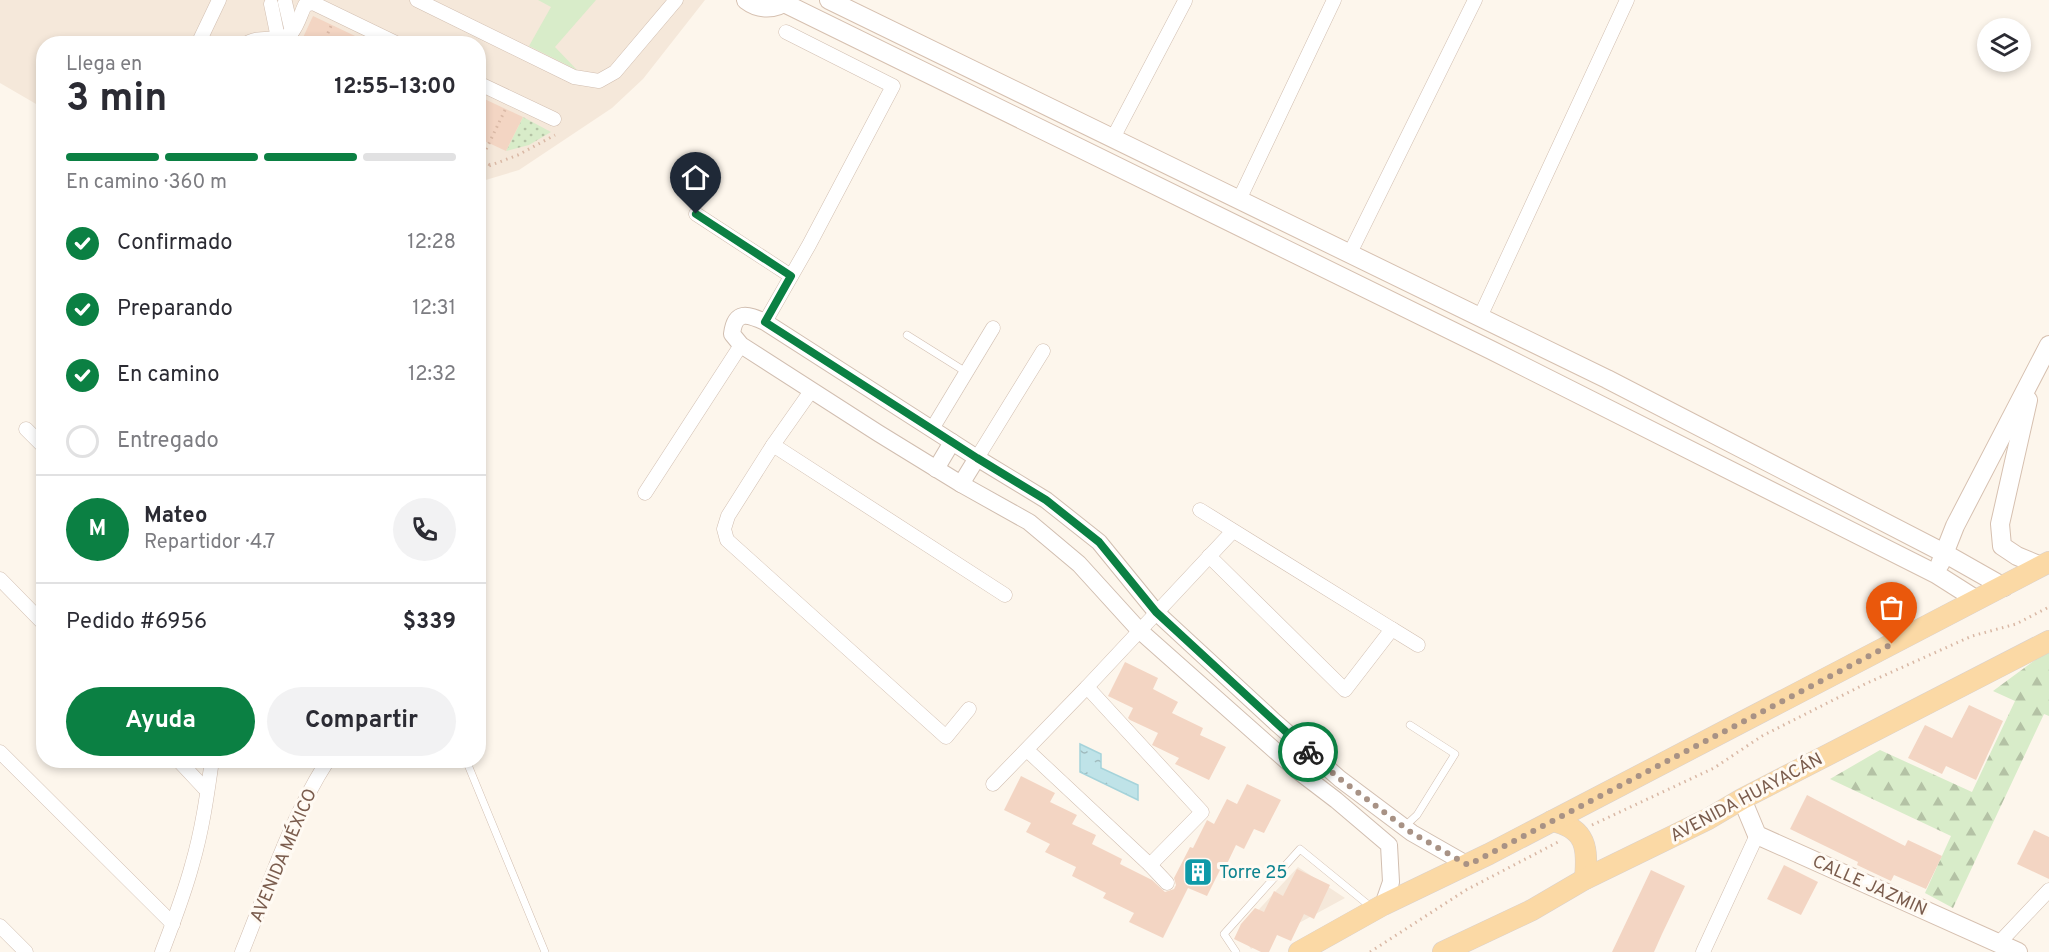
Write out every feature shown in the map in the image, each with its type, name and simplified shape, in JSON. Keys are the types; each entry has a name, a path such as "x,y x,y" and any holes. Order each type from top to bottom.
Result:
{"main road":[{"path":"746,0 758,7 767,8 786,1 1936,574 1977,600"},
{"path":"830,0 1607,379 2004,587"},
{"path":"1390,300 1400,278"},
{"path":"1936,574 1955,526 2049,345"},
{"path":"2034,375 2000,524 2002,546 2017,556 2045,564"},
{"path":"1299,952 1379,908 1468,865 2045,564"},
{"name":"AVENIDA HUAYACÁN","path":"1443,952 1532,910 1585,879 1708,819 1742,799 2049,641"},
{"path":"1742,799 1757,835"},
{"path":"1552,821 1563,823 1577,832 1585,847 1587,858 1585,879"},
{"name":"CALLE JAZMIN","path":"1757,835 2018,952"}],"street":[{"path":"202,36 219,0"},
{"path":"417,0 574,77 599,81 615,72 676,0"},
{"path":"1239,200 1335,0"},
{"path":"1350,254 1475,0"},
{"path":"1480,317 1627,0"},
{"path":"1113,138 1185,1"},
{"path":"277,2 292,32"},
{"path":"277,2 278,36"},
{"path":"285,36 292,32 305,5 313,3 381,36"},
{"path":"765,322 843,183 893,86 786,32"},
{"path":"486,86 554,119"},
{"path":"696,214 791,276"},
{"path":"1389,845 1298,771 1139,630 1079,564 1029,522 936,469 741,345 732,334 737,318 744,315 753,316 765,322 1046,500 1099,542 1156,612 1313,756 1404,827 1468,865"},
{"path":"932,429 993,328"},
{"path":"645,493 741,345"},
{"path":"961,484 1043,351"},
{"path":"811,391 772,445 728,516 724,530 727,540 946,737 969,709"},
{"path":"26,429 36,439"},
{"path":"936,469 952,442"},
{"path":"772,445 1005,595"},
{"path":"1200,510 1418,645"},
{"path":"993,784 1233,531"},
{"path":"1209,556 1345,690 1392,629"},
{"path":"0,579 36,616"},
{"path":"1087,687 1202,812 1150,865"},
{"path":"1027,750 1167,883"},
{"path":"0,752 173,924"},
{"path":"1298,771 1313,756"},
{"path":"186,768 207,790"},
{"path":"162,952 193,863 211,768"},
{"name":"AVENIDA MÉXICO","path":"242,952 295,821 323,768"},
{"path":"1379,908 1391,882 1389,845 1404,827"},
{"path":"1703,952 1757,835"},
{"path":"1999,943 2049,890"},
{"path":"0,926 16,952"},
{"path":"0,926 26,952"}],"lane":[{"path":"907,335 966,372"},
{"path":"1404,827 1417,815 1455,754 1410,725"},
{"path":"469,768 545,952"},
{"path":"1236,952 1224,934 1300,849 1379,908"}],"path":[{"path":"486,147 511,98"},
{"path":"486,167 524,152 555,135"},
{"path":"486,162 491,165"},
{"path":"1370,952 1466,890 1577,832 1714,768 1762,736 1865,684 1972,636 2016,624 2049,607"}],"shaded area":[{"path":"0,0 705,0 643,79 612,108 519,170 486,180 486,36 36,36 36,104 0,83"},
{"path":"1298,867 1345,898 1251,949 1239,931"}],"green space":[{"path":"538,0 596,0 555,47 577,70 529,46 551,7"},
{"path":"523,117 551,132 529,145 506,151"},
{"path":"2046,652 2049,653 2049,716 2044,714 1953,908 1925,893 1951,836 1830,779 1880,750 1972,792 2015,701 1993,691"}],"water":[{"path":"1080,744 1101,754 1101,768 1138,785 1138,800 1080,772"}],"building":[{"path":"313,16 355,36 304,36"},
{"path":"486,100 523,117 506,151 486,142"},
{"path":"1125,662 1158,678 1153,689 1178,702 1172,713 1203,728 1200,735 1226,747 1209,780 1175,764 1179,758 1152,745 1158,733 1130,720 1128,718 1133,708 1108,696"},
{"path":"1969,705 2003,721 1976,780 1946,766 1942,774 1908,758 1925,725 1952,738"},
{"path":"1021,776 1055,793 1050,802 1077,815 1072,824 1096,835 1092,844 1122,859 1120,864 1152,880 1165,892 1174,889 1176,885 1174,878 1190,847 1193,848 1207,820 1214,824 1227,799 1237,804 1247,784 1281,800 1264,833 1254,829 1244,849 1236,845 1224,870 1221,868 1207,896 1188,888 1163,938 1129,922 1134,913 1103,898 1106,893 1072,876 1076,867 1045,852 1050,844 1026,832 1031,823 1004,810"},
{"path":"1807,795 1905,846 1908,840 1942,856 1926,889 1894,875 1891,881 1790,829"},
{"path":"2034,830 2049,837 2049,879 2017,864"},
{"path":"1784,865 1818,882 1801,915 1767,899"},
{"path":"1297,869 1330,885 1314,919 1304,914 1291,941 1277,935 1269,952 1261,952 1234,939 1241,924 1255,908 1264,912 1274,891 1283,896"},
{"path":"1651,870 1685,886 1654,952 1612,952"}],"way so far":[{"path":"1308,752 1412,833 1468,865 1892,644"}],"place":[{"name":"Torre 25","path":"1198,872"}],"route":[{"path":"696,214 791,276 765,322 1046,500 1099,542 1156,612 1308,752"}]}
